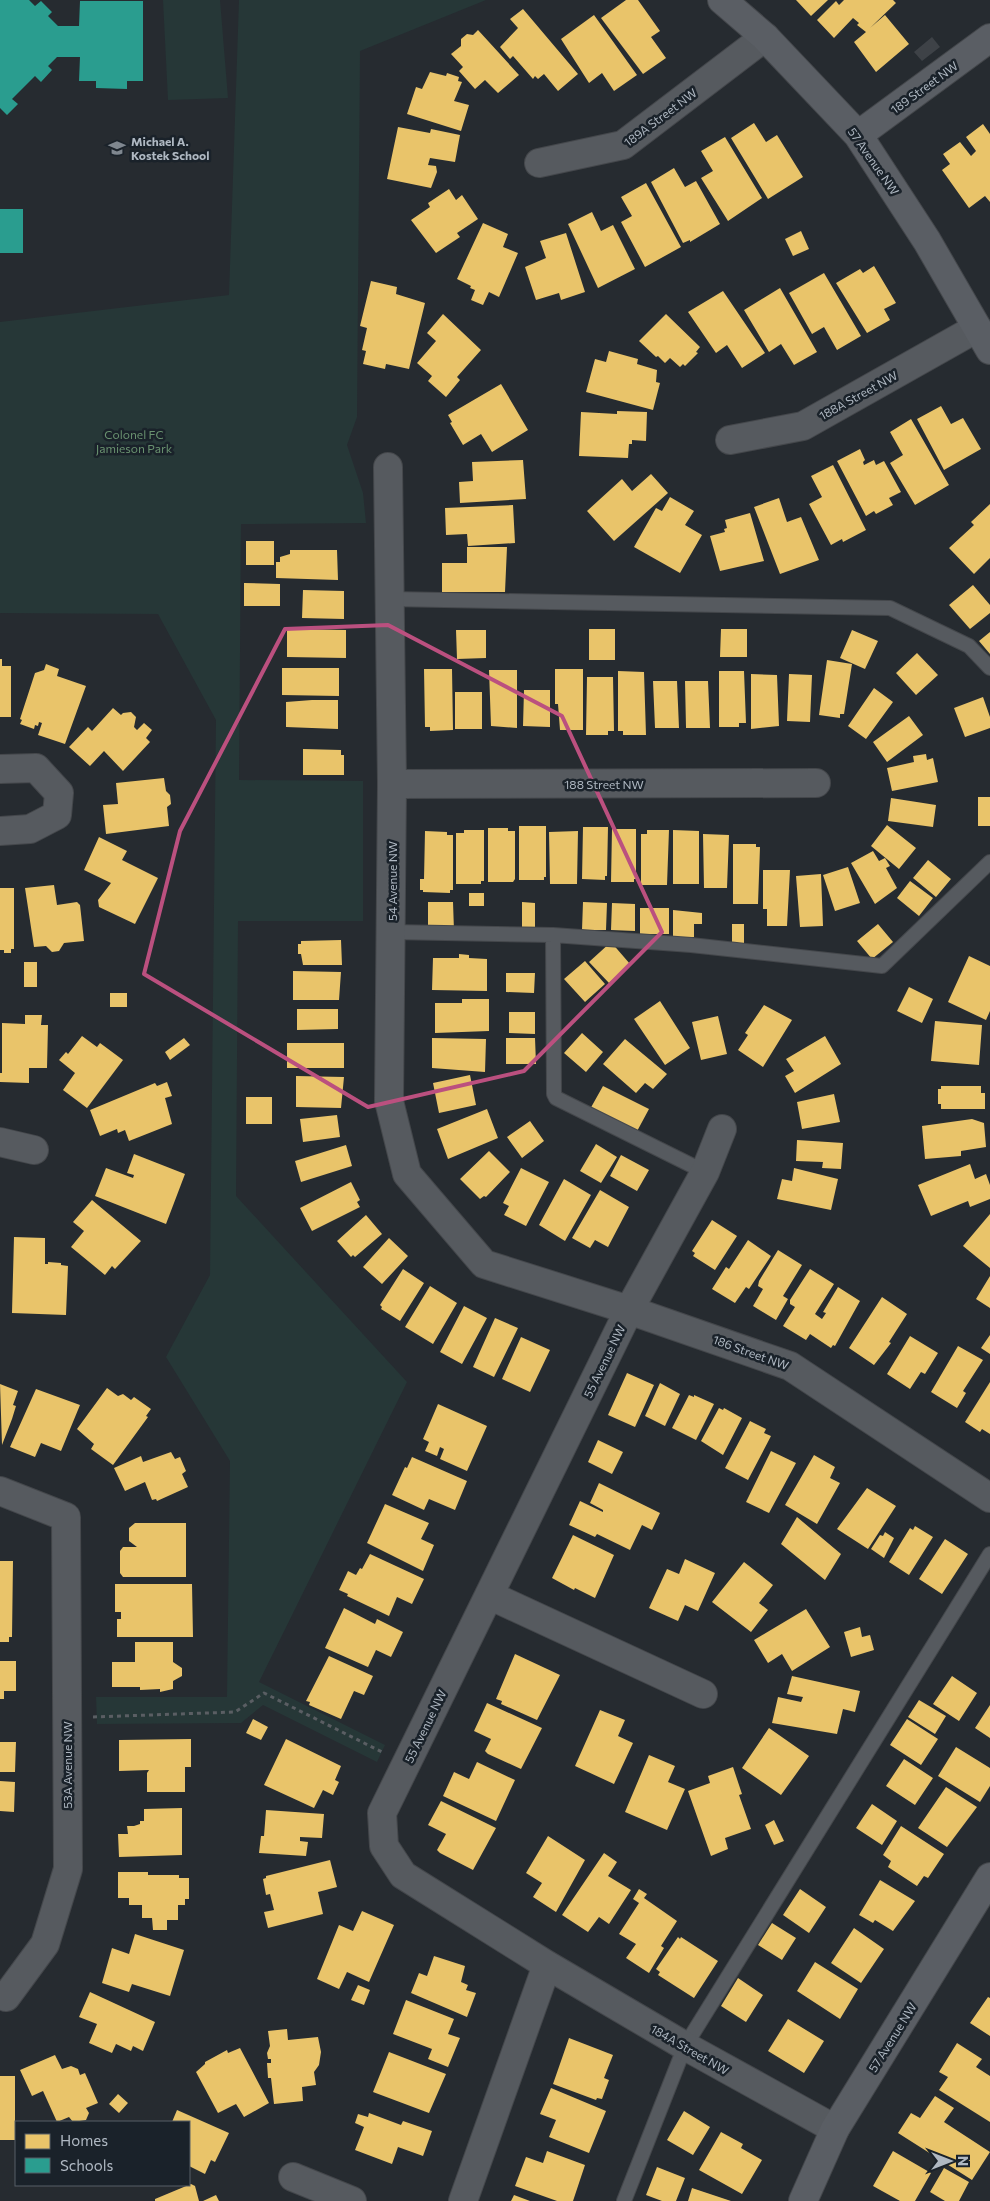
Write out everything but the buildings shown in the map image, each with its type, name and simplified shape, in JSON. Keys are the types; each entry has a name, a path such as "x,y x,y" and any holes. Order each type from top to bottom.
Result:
{"street":[{"name":"57 Avenue NW","path":"722,0 765,37 858,135 927,241 984,339"},
{"name":"189A Street NW","path":"539,163 623,146 765,37"},
{"name":"189 Street NW","path":"858,135 990,38"},
{"name":"188A Street NW","path":"730,440 803,426 984,339"},
{"name":"54 Avenue NW","path":"388,467 392,784 390,1101 407,1174 484,1264"},
{"path":"0,769 36,768 59,793 57,815 30,830 0,831"},
{"name":"188 Street NW","path":"392,784 816,783"},
{"name":"55 Avenue NW","path":"393,1859 384,1846 382,1813 629,1310 705,1172 722,1129"},
{"path":"0,1142 34,1150"},
{"name":"186 Street NW","path":"484,1264 629,1310 790,1366 990,1498"},
{"name":"53A Avenue NW","path":"0,1491 66,1517 68,1869 45,1944 6,1997"},
{"path":"489,1595 703,1694"},
{"name":"184A Street NW","path":"393,1859 403,1875 547,1965 685,2046 835,2129"},
{"name":"57 Avenue NW","path":"803,2201 835,2129 990,1877"},
{"path":"463,2201 547,1965"},
{"path":"293,2178 352,2201"}],"lane":[{"path":"390,599 890,608 969,646 990,668"},
{"path":"391,932 553,935 691,945 882,966 990,862"},
{"path":"553,935 554,1094 556,1098 705,1172"},
{"path":"624,2201 685,2046 990,1554"}],"path":[{"path":"67,1718 235,1712 264,1693 407,1764"}],"highlighted area":[{"path":"388,625 562,716 662,932 524,1071 368,1107 144,974 180,831 285,629"}],"green space":[{"path":"163,0 220,0 228,98 168,100"},
{"name":"Colonel FC Jamieson Park","path":"239,0 486,0 360,51 357,417 347,445 363,493 366,523 241,524 239,780 363,781 363,921 238,921 236,1196 407,1382 259,1682 385,1745 377,1762 263,1705 241,1723 97,1724 96,1697 227,1697 230,1461 166,1357 210,1275 216,720 158,614 0,613 0,322 229,295"}],"place":[{"name":"Michael A. Kostek School","path":"117,148"}]}
